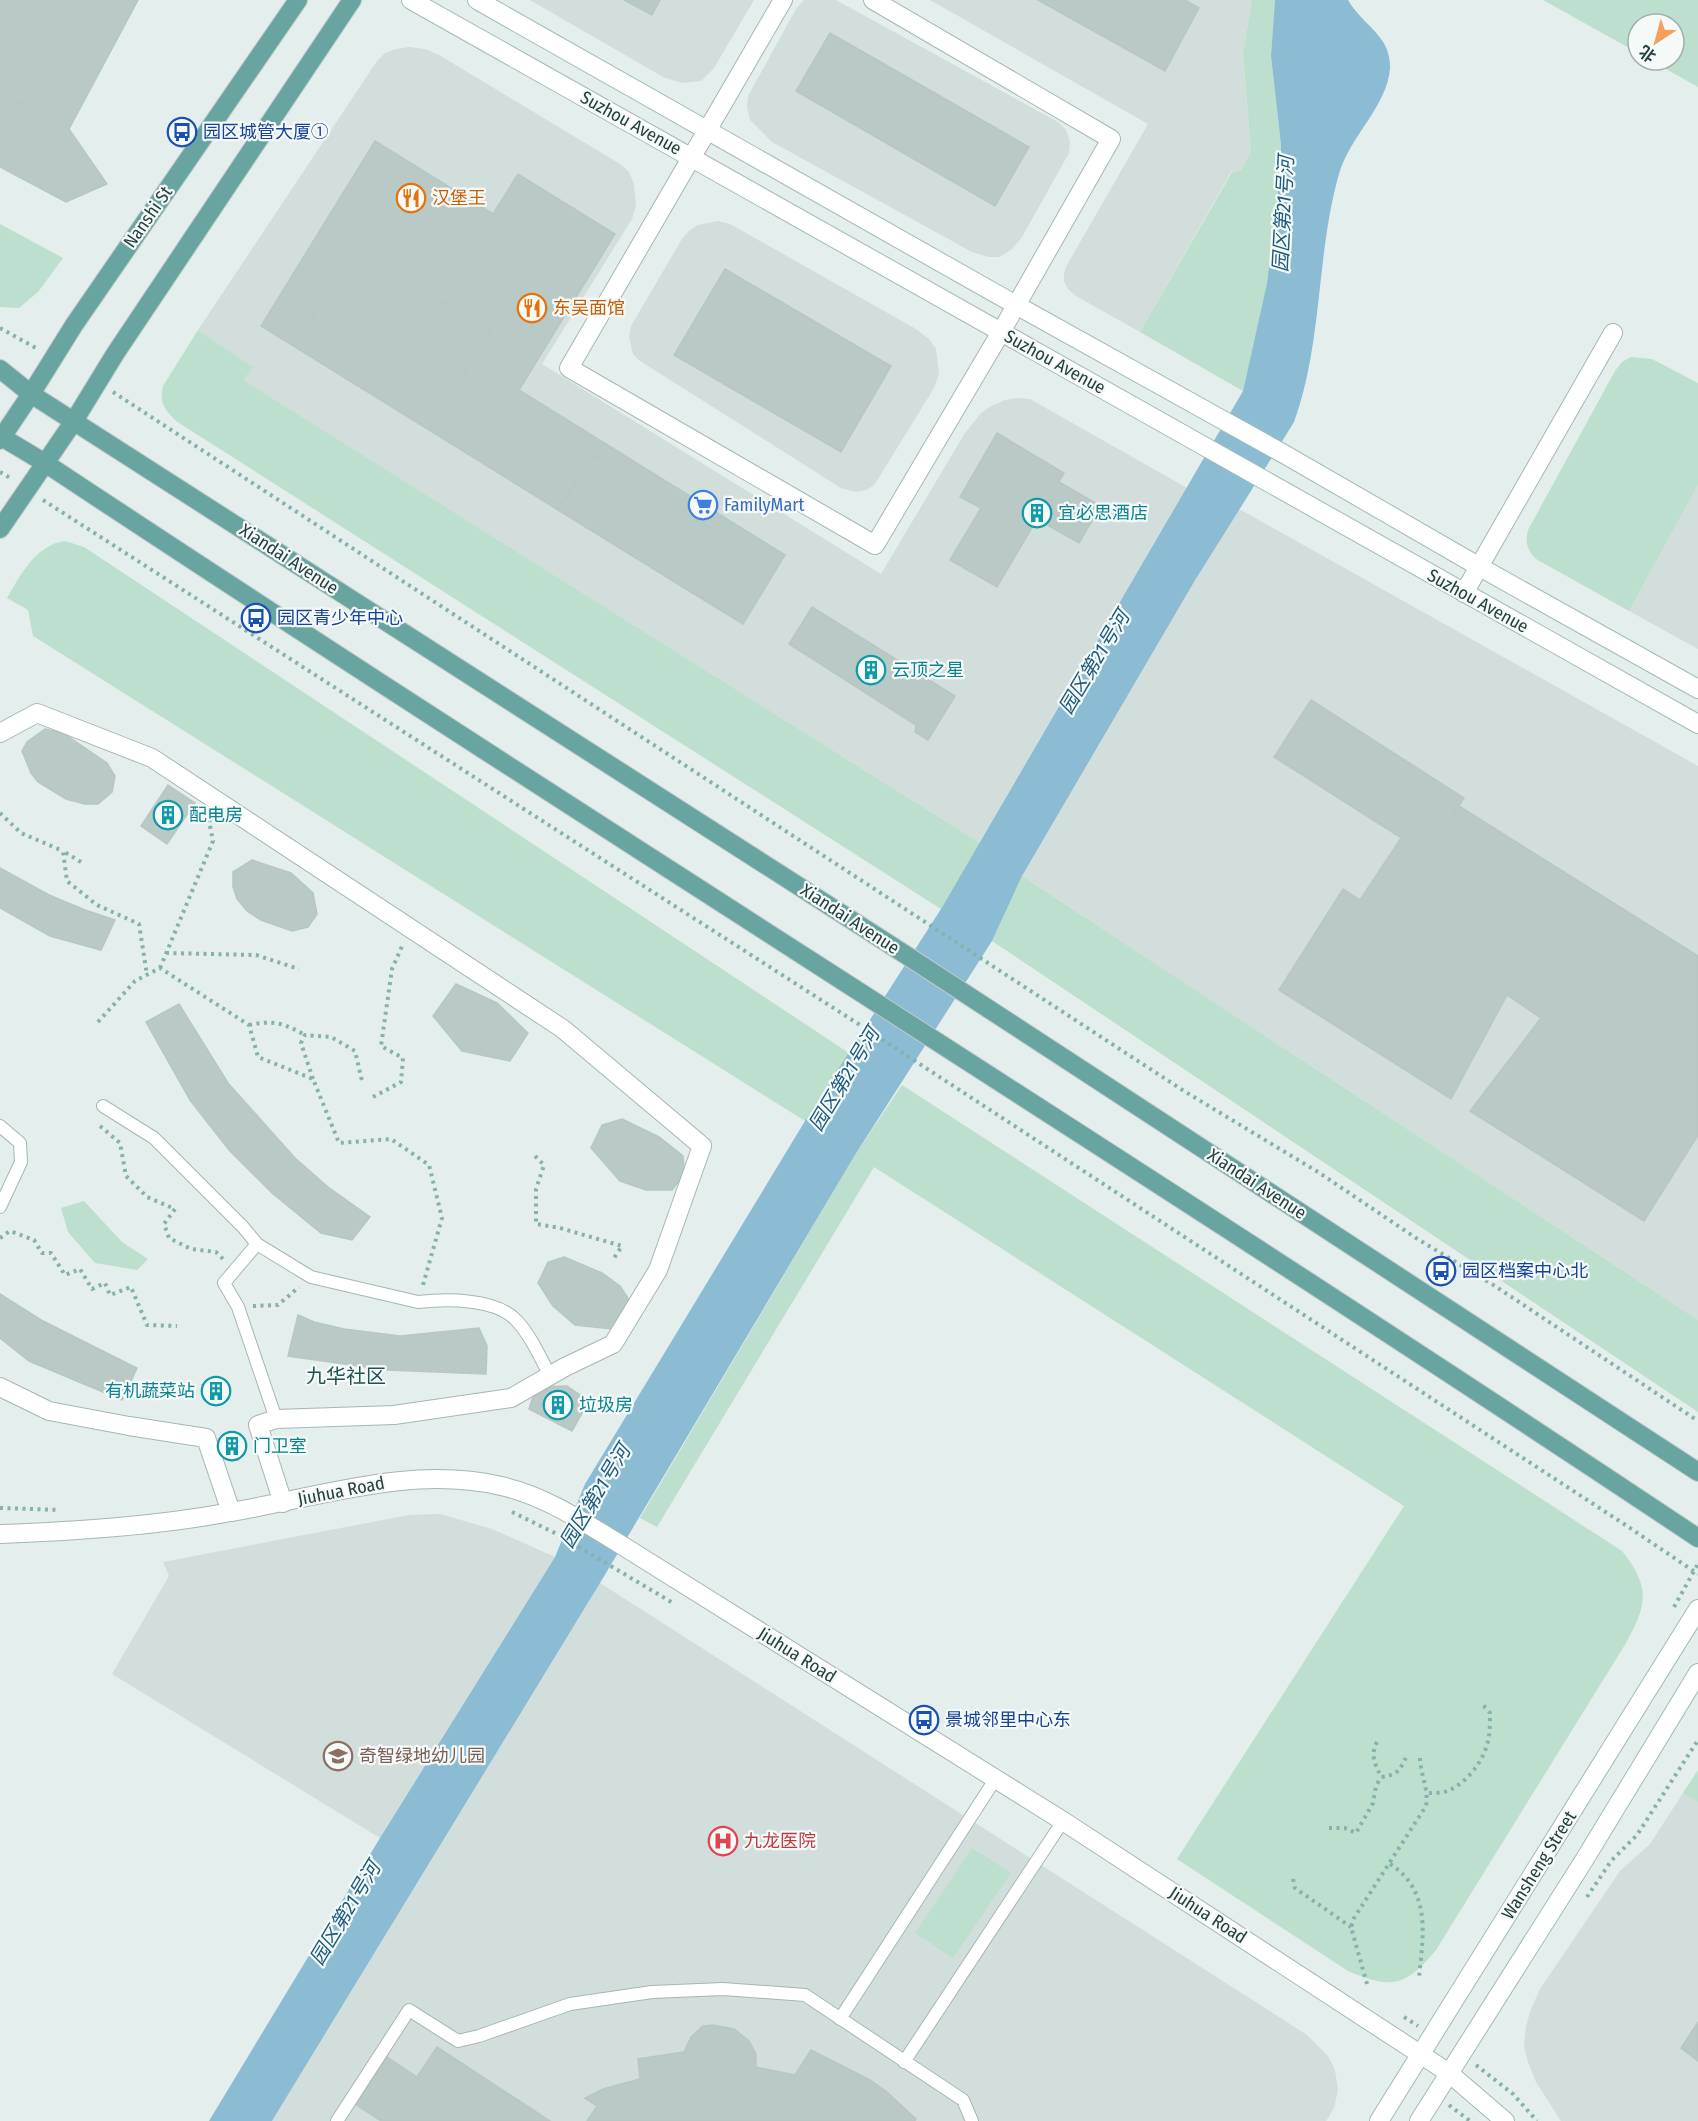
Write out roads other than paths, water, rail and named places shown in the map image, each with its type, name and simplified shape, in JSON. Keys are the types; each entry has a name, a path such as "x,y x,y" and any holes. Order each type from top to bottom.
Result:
{"main road":[{"name":"Nanshi St","path":"1,438 81,315 298,0"},
{"path":"0,529 352,0"},
{"name":"Xiandai Avenue","path":"0,369 31,394 906,955 1698,1472"},
{"path":"1,438 45,463 1475,1389 1698,1538"}],"street":[{"name":"Suzhou Avenue","path":"411,0 1698,724"},
{"name":"Suzhou Avenue","path":"477,0 1698,689"},
{"path":"783,0 569,368 875,545 1001,332 1111,138 873,0"},
{"path":"1464,593 1613,333"},
{"path":"0,733 37,713 152,758 562,1029 702,1146 658,1270 613,1344 511,1398 394,1415 276,1419 258,1425 283,1503"},
{"path":"0,1387 49,1411 206,1438 231,1512"},
{"name":"Jiuhua Road","path":"0,1534 143,1526 283,1503 403,1479 434,1478 502,1486 538,1498 569,1513 623,1546 1063,1821 1449,2073 1505,2121"},
{"name":"Wansheng Street","path":"1379,2121 1698,1609"},
{"name":"Wansheng Street","path":"1419,2121 1583,1862 1698,1673"}],"lane":[{"path":"103,1106 154,1138 243,1227 256,1244 311,1277 418,1302 434,1300 489,1304 515,1318 530,1338 549,1376"},
{"path":"0,1126 20,1143 21,1162 0,1207"},
{"path":"256,1244 224,1284 238,1307 276,1419"},
{"path":"840,2019 996,1778"},
{"path":"904,2062 1063,1821"},
{"path":"337,2121 409,2010 458,2041 479,2036 570,2004 652,1992 723,1989 805,1995 963,2100 972,2121"}],"water":[{"name":"园区第21号河","path":"1275,0 1348,0 1386,47 1390,68 1383,95 1351,147 1339,174 1326,235 1310,361 1294,422 1194,582 1022,876 992,941 855,1155 600,1583 272,2121 209,2121 380,1838 555,1557 585,1484 805,1121 941,909 1243,391 1267,283 1280,176 1281,145 1271,56"}],"place":[{"name":"园区城管大厦①","path":"182,132"},
{"name":"汉堡王","path":"411,198"},
{"name":"东吴面馆","path":"532,308"},
{"name":"FamilyMart","path":"703,505"},
{"name":"宜必思酒店","path":"1037,513"},
{"name":"园区青少年中心","path":"256,618"},
{"name":"云顶之星","path":"871,670"},
{"name":"配电房","path":"168,815"},
{"name":"园区档案中心北","path":"1441,1271"},
{"name":"有机蔬菜站","path":"216,1391"},
{"name":"垃圾房","path":"558,1405"},
{"name":"门卫室","path":"232,1446"},
{"name":"景城邻里中心东","path":"924,1720"},
{"name":"奇智绿地幼儿园","path":"338,1756"},
{"name":"九龙医院","path":"723,1841"}],"district":[{"name":"九华社区","path":"346,1376"}]}
